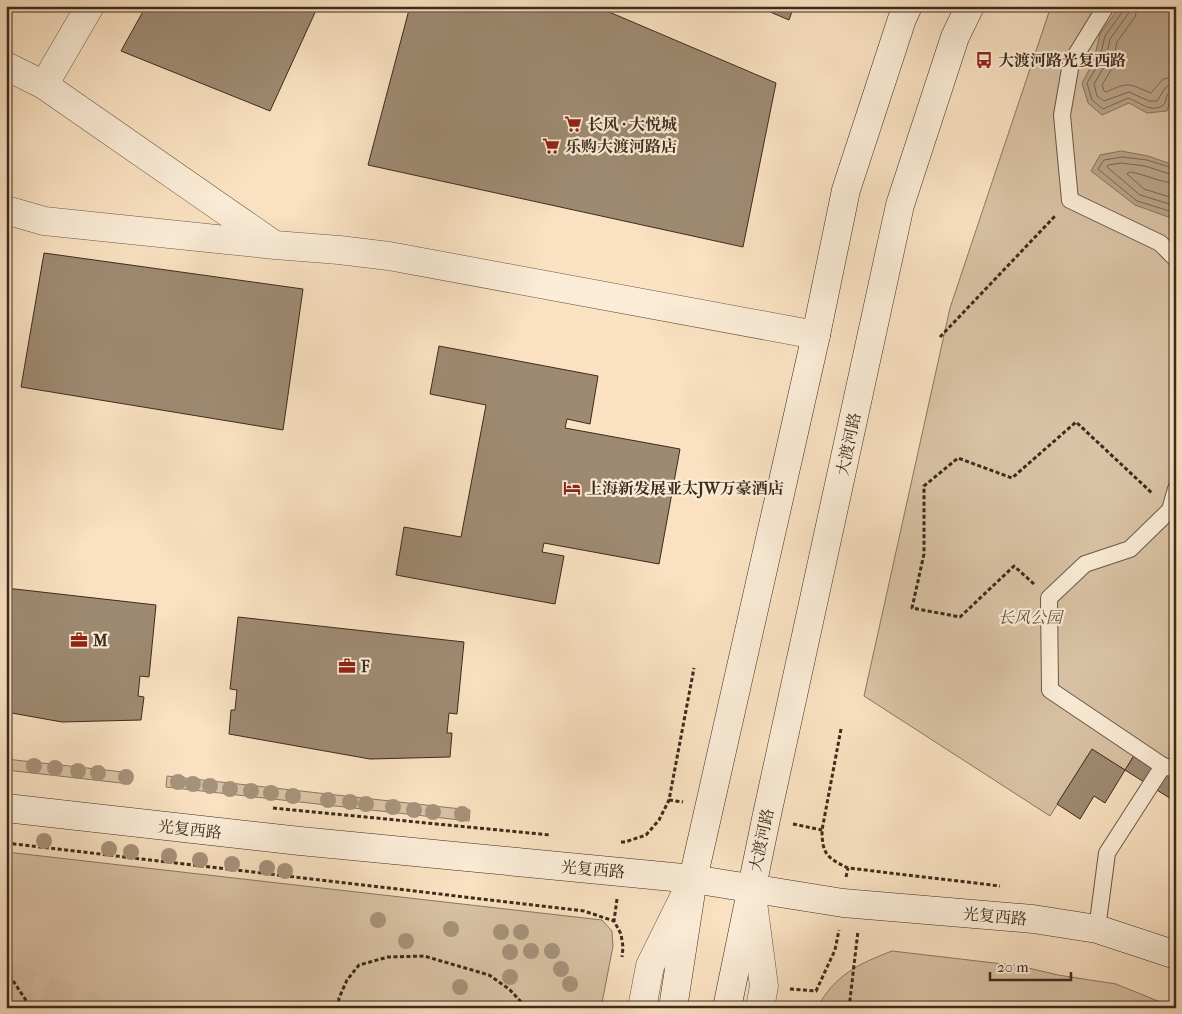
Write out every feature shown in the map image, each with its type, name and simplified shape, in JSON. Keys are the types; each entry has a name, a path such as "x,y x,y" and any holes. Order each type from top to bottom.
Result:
{"street":[{"path":"44,85 90,6"},
{"path":"673,1008 693,879 816,335 846,190 902,19 908,6"},
{"name":"大渡河路","path":"727,1008 751,889 900,205 956,37 970,6"},
{"path":"6,66 44,85 275,245"},
{"path":"6,210 44,222 389,256 816,335"},
{"name":"光复西路","path":"6,808 300,841 693,879 861,905 1033,919 1097,930 1176,955"},
{"path":"642,1008 650,966 693,879"},
{"name":"大渡河路","path":"751,889 764,986 760,1008"}],"lane":[{"path":"1106,6 1071,63 1062,115 1070,200 1160,243 1176,260"},
{"path":"1097,930 1107,853 1169,767 1050,690 1049,598 1085,564 1130,549 1170,510 1176,489"}],"path":[{"path":"940,337 1070,200"},
{"path":"1049,598 1014,566 960,617 912,608 924,554 924,486 958,458 1012,478 1076,422 1170,510"},
{"path":"615,842 625,842 646,835 659,820 669,800 694,668"},
{"path":"841,729 822,830 822,846 832,860 848,868 1004,887"},
{"path":"268,807 556,836"},
{"path":"6,843 584,911 614,921"},
{"path":"849,1008 861,905"},
{"path":"338,1008 339,998 347,980 359,965 388,957 424,956 489,975 509,989 525,1008"},
{"path":"6,970 31,1008"}],"green space":[{"name":"长风公园","path":"1051,6 1176,6 1176,779 1135,754 1125,770 1092,750 1050,816 864,696 950,308"},
{"path":"6,759 132,773 130,784 6,770"},
{"path":"167,776 470,810 469,821 166,787"},
{"path":"6,852 602,920 612,931 613,946 601,1008 6,1008"},
{"path":"892,951 1020,966 1058,975 1116,984 1175,1008 817,1008 832,987 848,972"}],"water":[{"path":"1120,6 1171,6 1176,9 1176,93 1171,98 1167,111 1147,113 1129,103 1102,115 1088,103 1082,83 1093,63 1100,34"},
{"path":"1121,151 1176,164 1176,218 1171,218 1135,205 1091,171 1100,155"}],"building":[{"path":"146,6 318,6 270,111 121,51"},
{"name":"长风 · 大悦城","path":"410,6 595,6 776,83 743,247 368,165"},
{"path":"756,6 794,6 789,20"},
{"path":"44,253 303,289 283,430 21,387"},
{"name":"上海新发展亚太JW万豪酒店","path":"439,346 598,376 590,424 567,419 565,428 680,449 659,564 544,543 542,552 564,556 555,604 396,575 404,527 461,537 486,405 430,394"},
{"name":"M","path":"6,588 156,605 149,677 140,676 138,696 144,697 141,720 62,722 6,712"},
{"name":"F","path":"238,617 464,642 457,714 449,713 447,733 452,733 450,757 370,759 229,734 231,710 235,710 237,690 230,689"},
{"path":"1092,749 1125,770 1105,803 1094,796 1080,819 1057,804"},
{"path":"1135,754 1176,779 1176,802 1125,770"}],"tunnel":[{"path":"6,975 96,1008"},
{"path":"6,999 31,1008"}],"place":[{"name":"大渡河路光复西路","path":"984,60"},
{"name":"长风 · 大悦城","path":"573,124"},
{"name":"乐购大渡河路店","path":"551,146"},
{"name":"上海新发展亚太JW万豪酒店","path":"572,488"},
{"name":"M","path":"79,640"},
{"name":"F","path":"347,666"}]}
